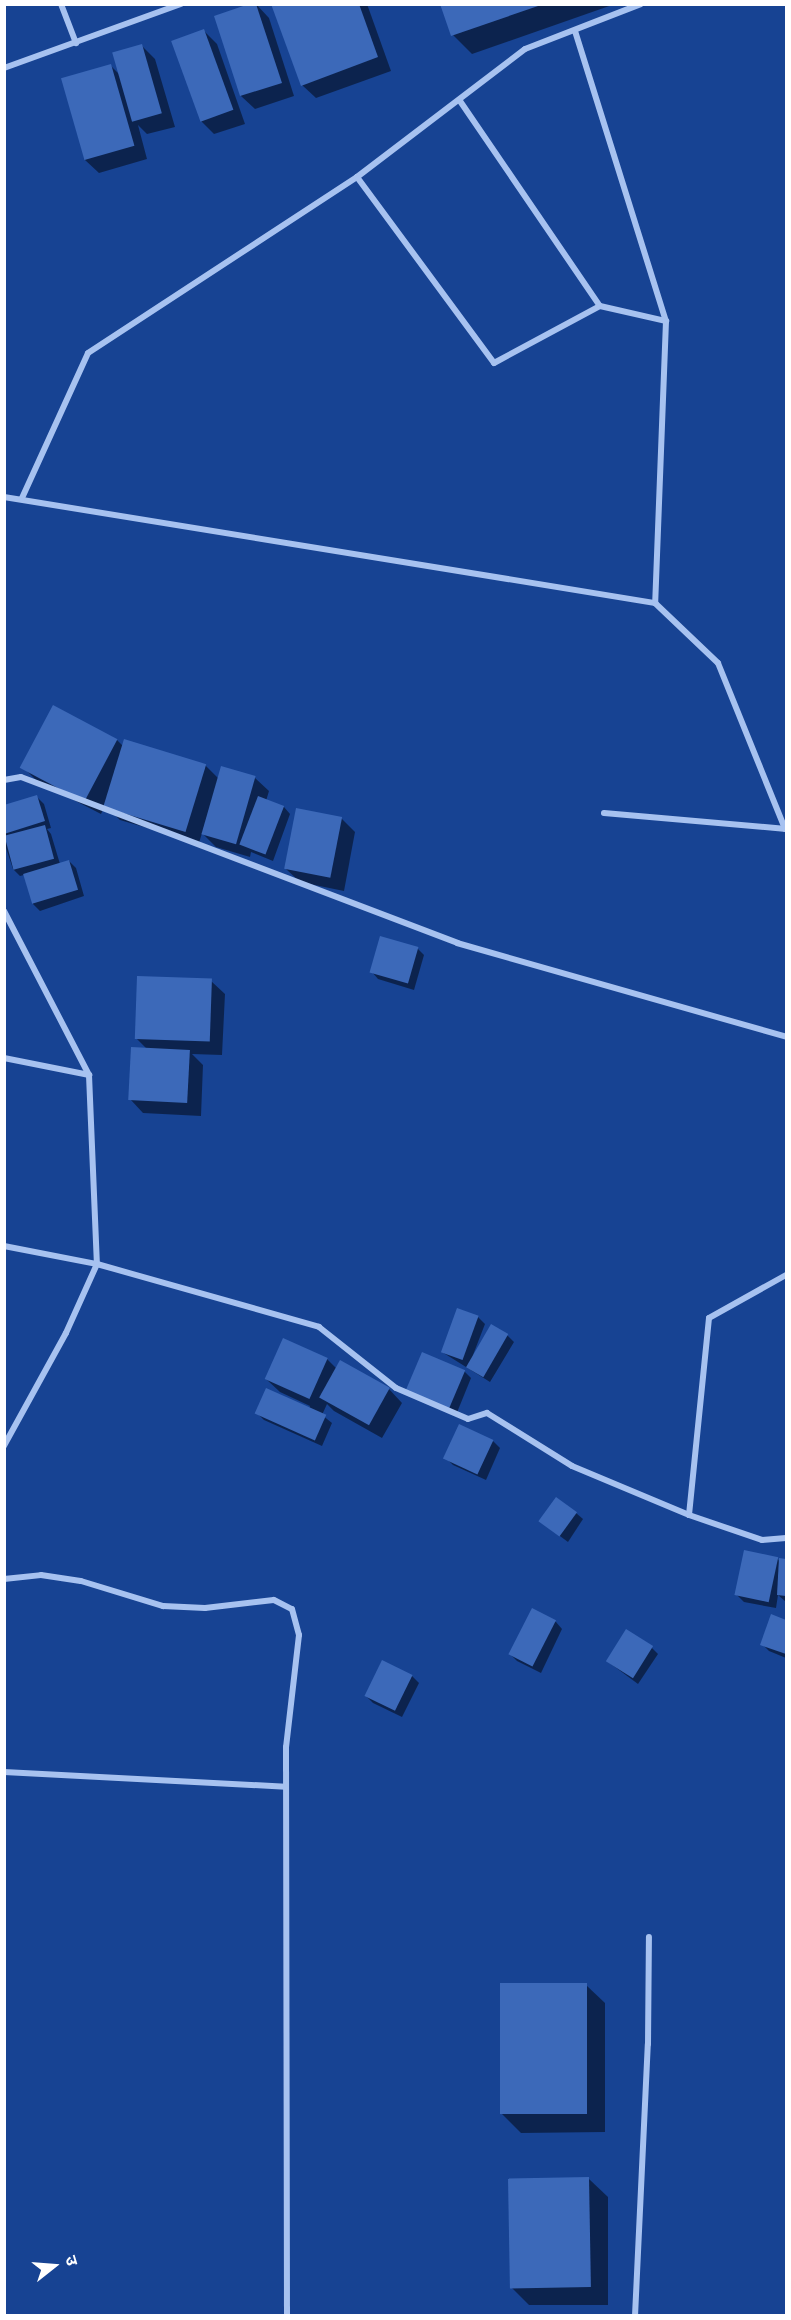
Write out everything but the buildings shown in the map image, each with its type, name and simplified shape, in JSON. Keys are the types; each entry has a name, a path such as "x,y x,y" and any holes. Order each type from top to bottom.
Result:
{"street":[{"path":"61,4 76,43"},
{"path":"4,68 181,4"},
{"path":"22,498 88,353 357,177 460,101 525,49 641,4"},
{"path":"575,31 666,321 655,603"},
{"path":"460,101 600,306"},
{"path":"357,177 494,363 600,306 666,321"},
{"path":"4,497 22,498 655,603 718,663 786,829 604,813"},
{"path":"4,780 21,777 456,943 786,1037"},
{"path":"4,911 89,1075 96,1264 66,1333 4,1446"},
{"path":"4,1058 89,1075"},
{"path":"4,1246 96,1264 320,1327 396,1388 468,1419 487,1413 572,1466 689,1515 762,1540 786,1538"},
{"path":"689,1515 709,1318 786,1275"},
{"path":"4,1579 41,1575 81,1581 163,1606 205,1608 274,1600 292,1609 299,1635 286,1747 287,2316"},
{"path":"4,1772 286,1787"},
{"path":"634,2316 648,2044 649,1937"}]}
